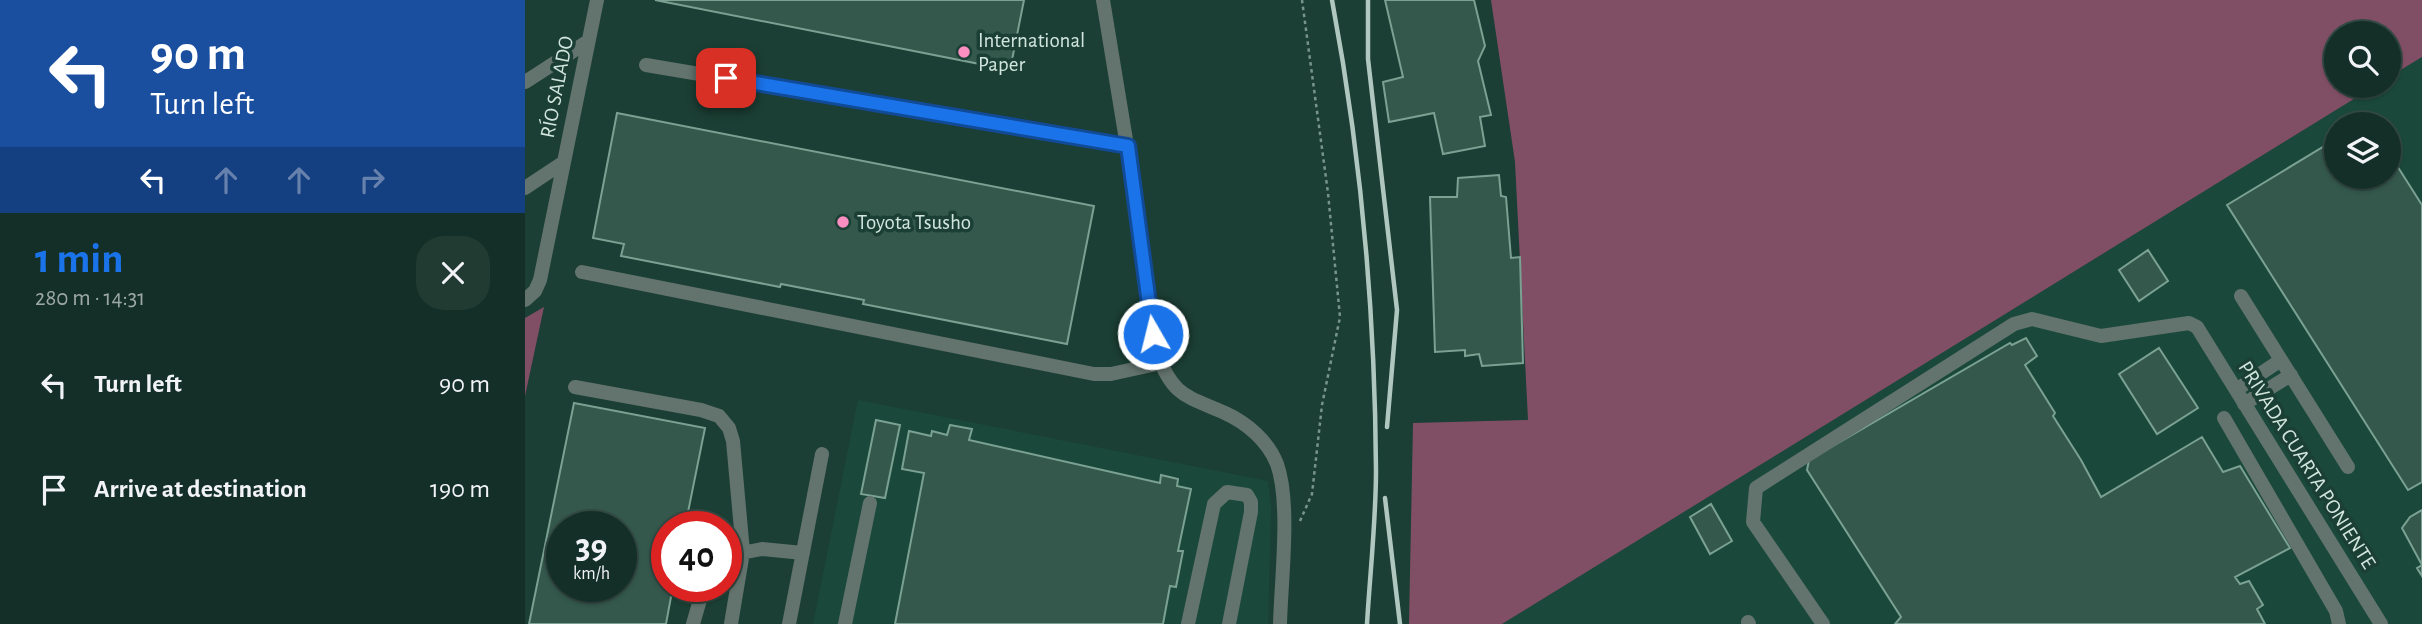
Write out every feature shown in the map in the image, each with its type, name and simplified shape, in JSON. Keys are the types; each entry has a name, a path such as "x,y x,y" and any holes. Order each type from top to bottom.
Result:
{"street":[{"name":"RÍO SALADO","path":"525,300 535,291 540,279 597,0"},
{"path":"1103,0 1128,146 1153,334 1161,363 1178,391 1246,425 1264,441 1277,465 1285,505 1280,624"},
{"path":"525,82 587,42"},
{"path":"646,65 1128,146"},
{"path":"525,188 564,162"},
{"path":"582,272 1094,374 1127,371 1161,363"},
{"path":"2241,296 2348,467"},
{"name":"PRIVADA CUARTA PONIENTE","path":"1823,624 1753,522 1756,488 2014,324 2032,319 2101,337 2189,323 2197,327 2381,624"},
{"path":"2236,390 2281,360"},
{"path":"2244,404 2291,375"},
{"path":"575,387 701,410 719,416 729,428 733,441 743,552 731,624"},
{"path":"2224,418 2336,611 2339,624"},
{"path":"789,624 822,454"},
{"path":"1188,624 1214,504 1227,492 1247,495 1251,502 1229,624"},
{"path":"845,624 870,503"},
{"path":"743,552 762,549 803,553"},
{"path":"693,624 699,602"}],"path":[{"path":"1297,526 1312,494 1322,405 1340,317 1328,193 1303,0"}],"shaded area":[{"path":"1491,0 2422,0 2422,57 2401,70 2401,21 2324,21 2324,98 2356,98 2333,112 2324,112 2324,117 1502,624 1409,624 1413,423 1528,420 1515,162"},
{"path":"2422,57 2422,624 1502,624 2324,117 2324,189 2401,189 2401,112 2333,112 2356,98 2401,98 2401,70"},
{"path":"544,307 525,396 525,318"},
{"path":"858,400 1268,481 1271,507 1268,624 813,624"}],"building":[{"name":"International Paper","path":"655,0 1024,0 1010,70"},
{"path":"1385,0 1474,0 1485,46 1478,61 1491,115 1480,117 1485,146 1443,154 1434,113 1389,122 1383,82 1403,77"},
{"name":"Toyota Tsusho","path":"617,113 1094,206 1067,344 863,304 864,300 781,284 780,287 621,256 624,244 593,238"},
{"path":"2324,146 2324,189 2401,189 2401,172 2422,205 2422,482 2408,490 2227,205"},
{"path":"1499,175 1501,196 1506,197 1511,258 1520,257 1523,363 1482,366 1479,354 1465,356 1465,350 1435,352 1430,197 1457,197 1458,178"},
{"path":"2148,250 2168,281 2139,301 2119,270"},
{"path":"2026,338 2037,356 2025,365 2101,497 2202,437 2223,472 2240,466 2290,548 2235,577 2240,584 2249,581 2263,605 2257,609 2265,624 1895,624 1901,617 1807,470 1809,460 2010,343 2012,345"},
{"path":"2159,348 2198,408 2157,434 2119,374"},
{"path":"574,403 705,428 688,511 651,511 651,602 670,602 666,624 529,624 546,541 546,602 637,602 637,511 552,511"},
{"path":"876,420 900,425 885,498 861,494"},
{"path":"950,425 972,429 969,440 1160,483 1161,475 1178,479 1177,486 1191,489 1178,551 1183,551 1176,587 1170,586 1163,624 895,624 924,473 902,469 909,431 931,436 932,431 947,435"},
{"path":"1711,504 1732,541 1710,554 1690,517"},
{"path":"2422,510 2422,565 2402,528 2410,517"}],"railway":[{"path":"1332,0 1351,116 1365,234 1373,352 1376,489 1367,624"},
{"path":"1368,0 1368,59 1397,310 1387,427"},
{"path":"1385,498 1400,624"}],"place":[{"name":"International Paper","path":"964,52"},
{"name":"Toyota Tsusho","path":"843,222"}],"route":[{"path":"726,78 1128,146 1153,334"}]}
